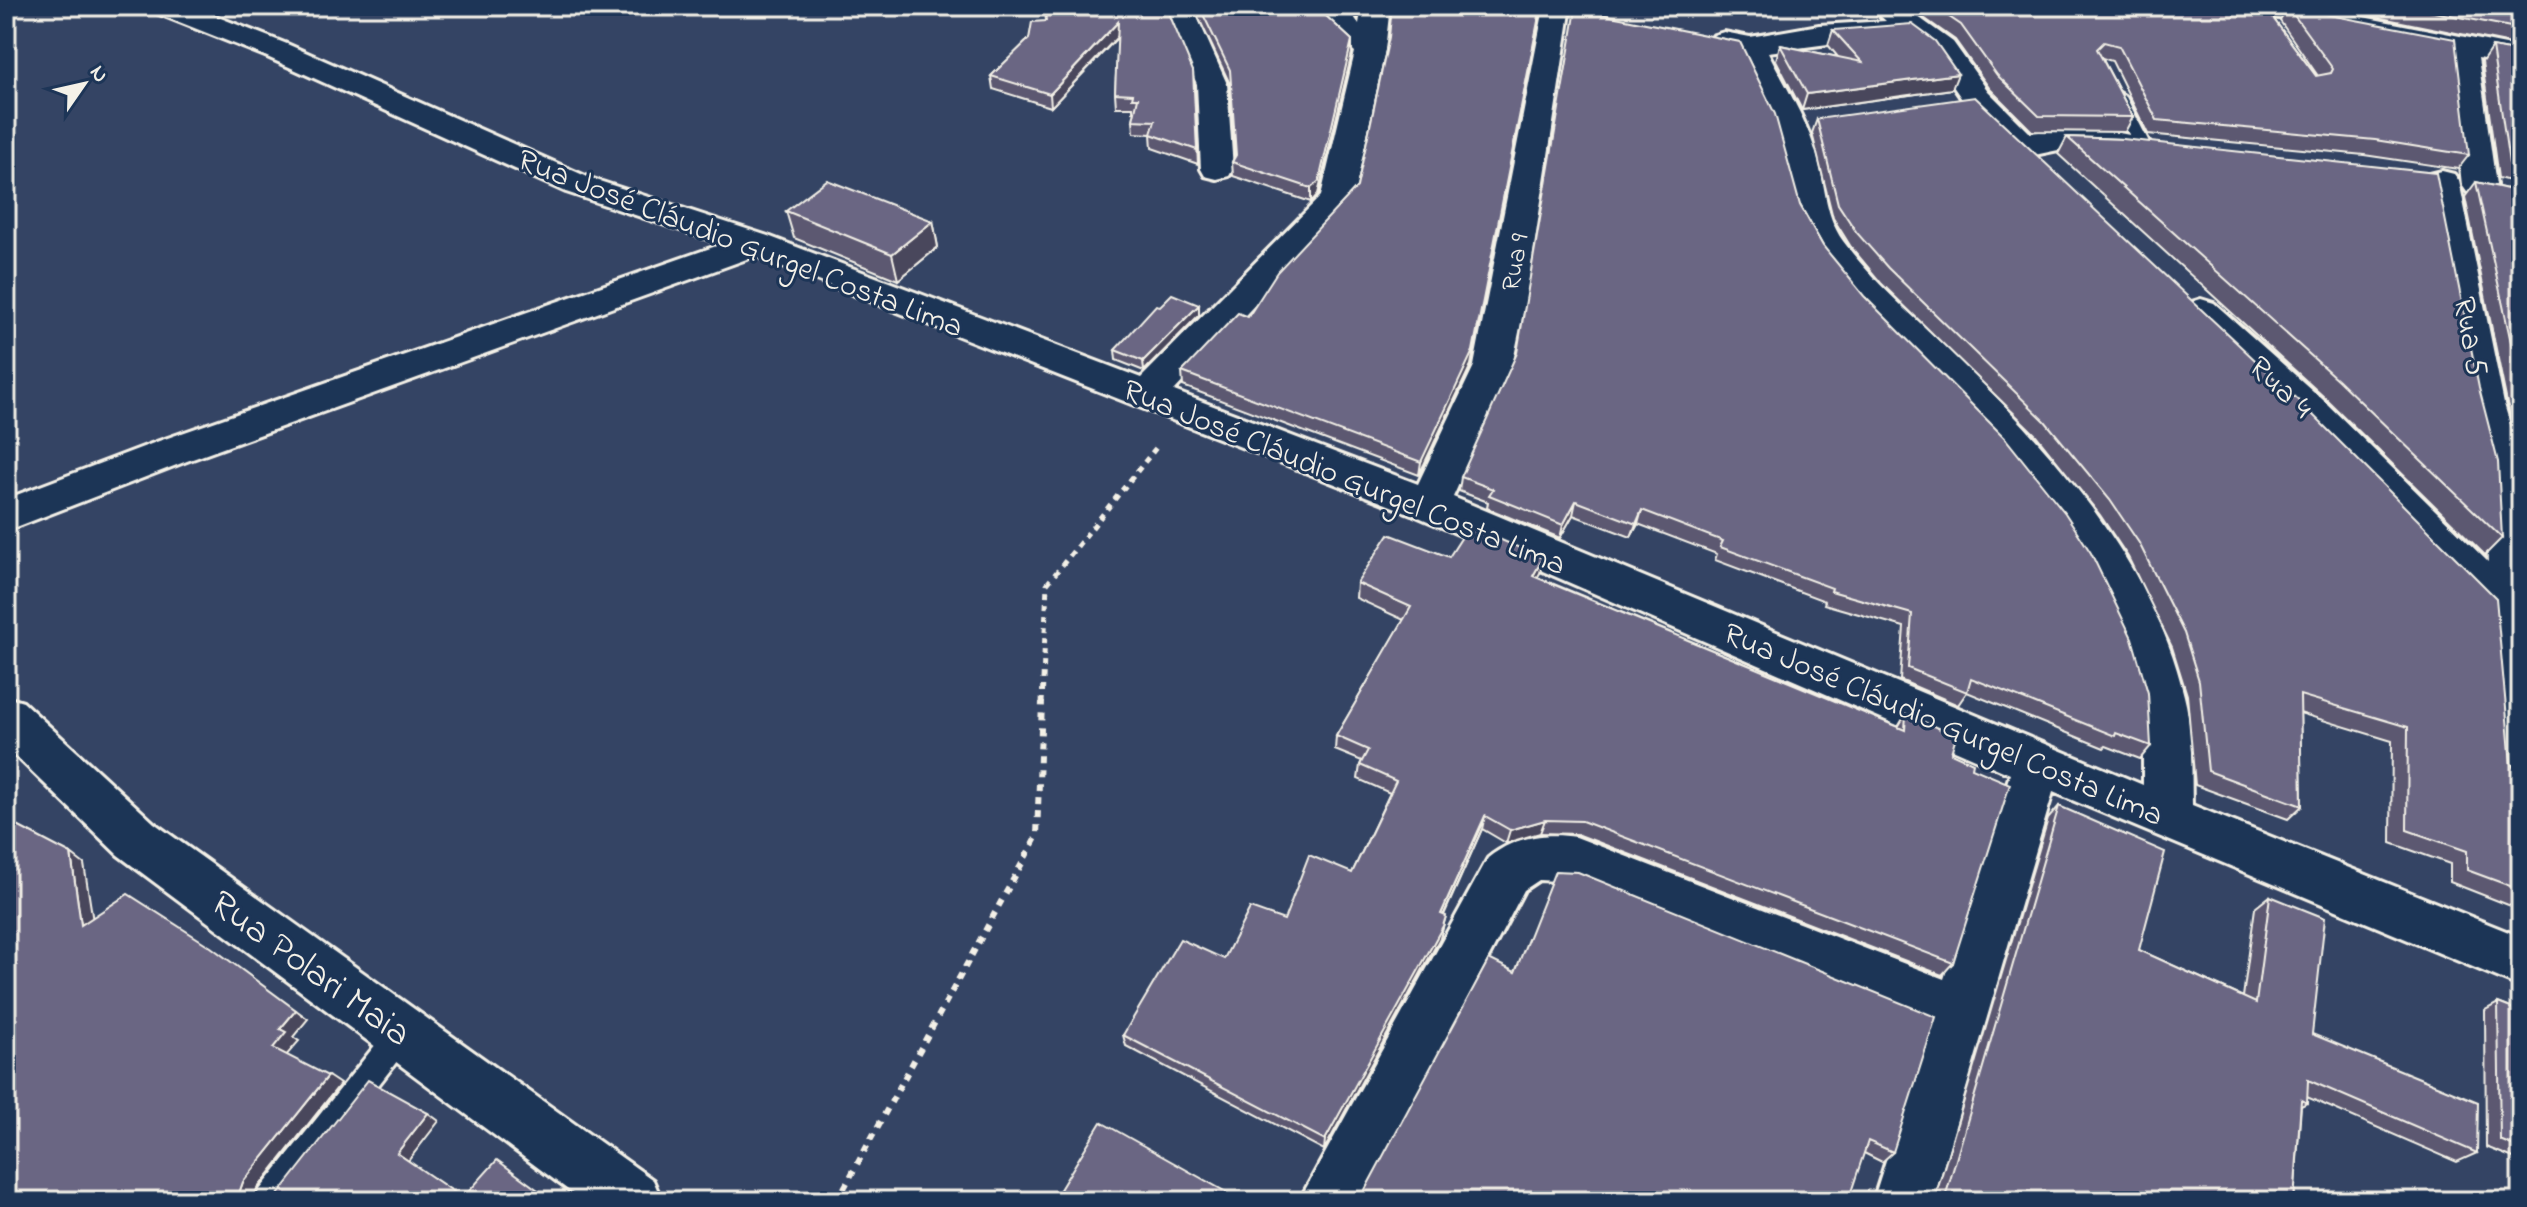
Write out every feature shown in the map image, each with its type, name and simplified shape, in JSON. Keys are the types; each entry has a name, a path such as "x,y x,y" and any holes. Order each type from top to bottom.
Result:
{"street":[{"name":"Rua José Cláudio Gurgel Costa Lima","path":"164,6 276,50 578,185 756,244 1184,412 1429,504 2037,764 2521,962"},
{"path":"1178,6 1212,84 1217,169"},
{"path":"1332,6 1338,21 1370,50"},
{"path":"1146,397 1337,199 1370,50 1376,6"},
{"name":"Rua 9","path":"1429,504 1493,366 1566,9"},
{"path":"2264,13 2521,57"},
{"path":"1691,34 1750,46 1898,17 1942,48 1962,100 2023,144 2056,176"},
{"path":"1750,46 1804,122 1808,205 1818,230 1849,272 1892,319 2008,435 2065,507 2126,598 2149,652 2161,696 2166,738 2167,816"},
{"name":"Rua 5","path":"2462,46 2460,184 2485,404 2505,478 2510,561 2504,605 2521,776"},
{"path":"2023,144 2063,139 2158,148"},
{"path":"6,516 173,451 756,244"},
{"name":"Rua 4","path":"2179,291 2308,409 2504,605"},
{"name":"Rua Polari Maia","path":"6,716 136,839 632,1201"},
{"path":"1903,1201 2037,764"},
{"path":"1329,1201 1436,1009 1506,874 1520,861 1548,855 1576,860 1961,1012"}],"lane":[{"path":"2108,76 2158,148"},
{"path":"269,1201 402,1033"}],"path":[{"path":"837,1201 1037,836 1047,584 1184,412"}],"building":[{"path":"1073,6 1166,6 1193,71 1197,150 1151,134 1155,121 1133,120 1138,98 1132,98 1133,94 1115,93 1118,22 1050,94 991,76 1029,39 1032,22 1046,21 1045,10"},
{"path":"1199,6 1322,6 1326,16 1352,40 1319,181 1311,188 1232,162 1236,155 1230,70"},
{"path":"1392,6 1541,6 1473,351 1421,462 1182,372 1238,313 1248,317 1277,272 1357,187 1389,37"},
{"path":"1933,6 2264,6 2316,76 2331,73 2333,69 2288,7 2455,39 2469,155 2375,140 2157,120 2119,46 2104,42 2097,49 2133,117 2039,116 1997,75 1961,25"},
{"path":"2403,6 2521,6 2521,29"},
{"path":"1576,9 1740,42 1775,114 1800,205 1823,246 1864,296 2005,438 2065,513 2091,553 2132,638 2148,693 2151,746 2116,733 2115,736 1971,678 1967,692 1908,668 1912,614 1831,591 1832,588 1720,547 1723,541 1642,510 1636,524 1576,501 1563,525 1489,495 1493,489 1461,477 1517,353"},
{"path":"1912,24 1935,41 1958,74 1807,94 1780,45 1862,62 1833,30"},
{"path":"2492,47 2521,52 2521,166 2509,163"},
{"path":"1975,97 2304,406 2496,598 2511,763 2521,781 2521,890 2467,870 2467,851 2407,830 2408,727 2300,695 2302,806 2208,771 2199,681 2184,633 2139,543 2110,500 2045,421 1888,268 1857,233 1838,204 1817,119"},
{"path":"2067,137 2123,139 2436,173 2479,388 2498,462 2502,538 2338,380"},
{"path":"827,180 933,221 892,254 786,211"},
{"path":"2476,182 2521,192 2521,388"},
{"path":"1172,294 1199,305 1143,361 1115,350 1156,305 1160,306"},
{"path":"1469,526 1543,558 1533,576 1905,730 1906,714 1956,736 1951,753 1973,763 1972,768 2010,784 1953,963 1582,821 1545,820 1510,830 1485,816 1441,914 1446,916 1443,926 1325,1140 1123,1035 1180,939 1224,959 1250,908 1284,920 1309,855 1352,873 1396,781 1360,765 1368,750 1336,736 1411,607 1357,583 1389,534 1449,557"},
{"path":"2059,806 2165,852 2139,950 2256,1003 2270,896 2325,918 2312,1034 2478,1102 2477,1153 2308,1080 2307,1103 2301,1100 2294,1201 1944,1201"},
{"path":"6,820 71,854 81,925 128,894 211,947 296,1010 280,1029 286,1032 273,1048 328,1076 243,1182 238,1196 277,1196 368,1080 428,1113 397,1153 463,1198 497,1160 553,1201 6,1201"},
{"path":"1555,871 1578,872 1936,1017 1893,1152 1868,1141 1848,1201 1359,1201 1489,959 1515,972"},
{"path":"2498,1003 2521,1012 2521,1149 2500,1140"},
{"path":"1101,1122 1242,1201 1053,1201"}]}
